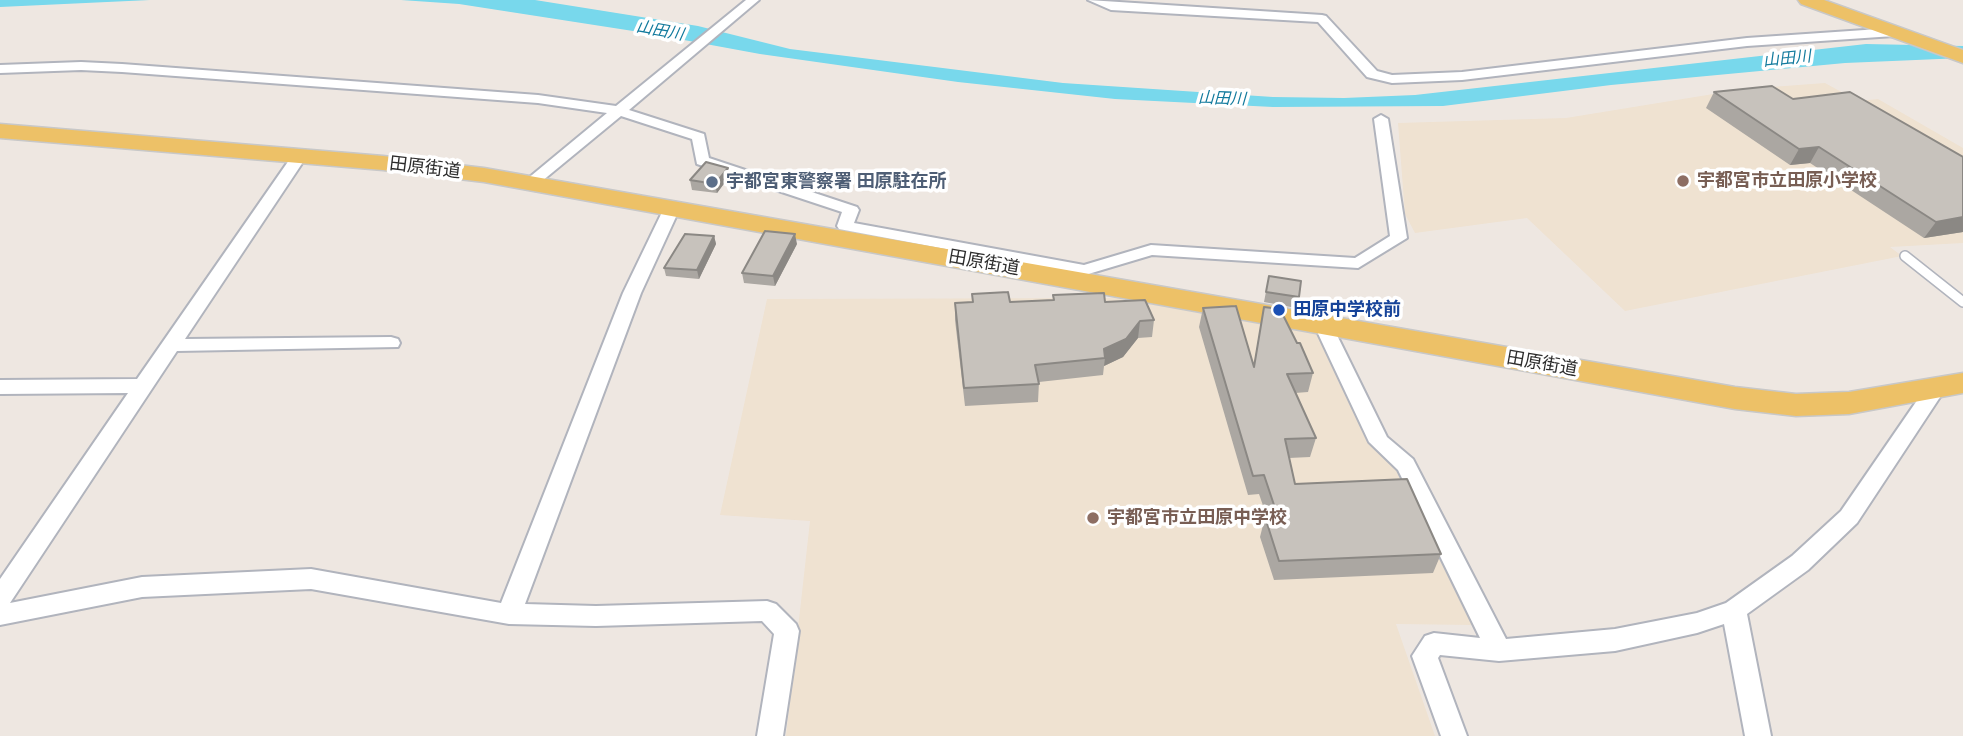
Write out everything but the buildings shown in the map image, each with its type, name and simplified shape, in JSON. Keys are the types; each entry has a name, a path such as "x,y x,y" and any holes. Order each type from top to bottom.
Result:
{"main road":[{"path":"1807,0 1963,57"},
{"name":"田原街道","path":"0,131 418,166 531,183 1735,398 1796,405 1849,403 1963,383"}],"street":[{"path":"531,183 754,0"},
{"path":"1094,0 1111,6 1146,9 1322,19 1372,74 1392,79 1474,75 1747,42 1900,34"},
{"path":"0,69 81,66 122,68 538,99 619,111 699,137 702,161 851,210 845,226 1085,270 1151,250 1359,263 1399,237 1381,119"},
{"path":"0,598 299,156"},
{"path":"509,614 632,293 671,208"},
{"path":"1323,325 1379,442 1406,466 1499,650"},
{"path":"171,345 391,343"},
{"path":"0,387 143,386"},
{"path":"1454,736 1425,656 1434,644 1499,650 1615,640 1697,622 1734,610 1800,563 1849,517 1936,387"},
{"path":"0,615 142,587 311,579 509,614 596,616 767,611 787,631 770,736"},
{"path":"1734,610 1758,736"}],"lane":[{"path":"1905,256 1963,302"}],"shaded area":[{"name":"宇都宮市立田原小学校","path":"1825,83 1858,101 1878,99 1963,148 1963,243 1890,247 1902,256 1625,311 1527,218 1415,233 1405,214 1398,123 1566,118 1744,89"},
{"name":"宇都宮市立田原中学校","path":"1118,298 1322,332 1397,469 1474,625 1396,624 1435,736 786,736 810,521 720,515 767,299"}],"water":[{"path":"0,0 150,0 0,7"},
{"name":"山田川","path":"401,0 535,0 698,26 790,49 1063,83 1273,97 1415,95 1866,44 1963,46 1963,58 1845,63 1611,85 1443,106 1273,107 1115,99 958,82 760,54 459,4"}],"place":[{"name":"宇都宮市立田原小学校","path":"1683,181"},
{"name":"宇都宮東警察署 田原駐在所","path":"712,182"},
{"name":"田原中学校前","path":"1279,310"},
{"name":"宇都宮市立田原中学校","path":"1093,518"}]}
